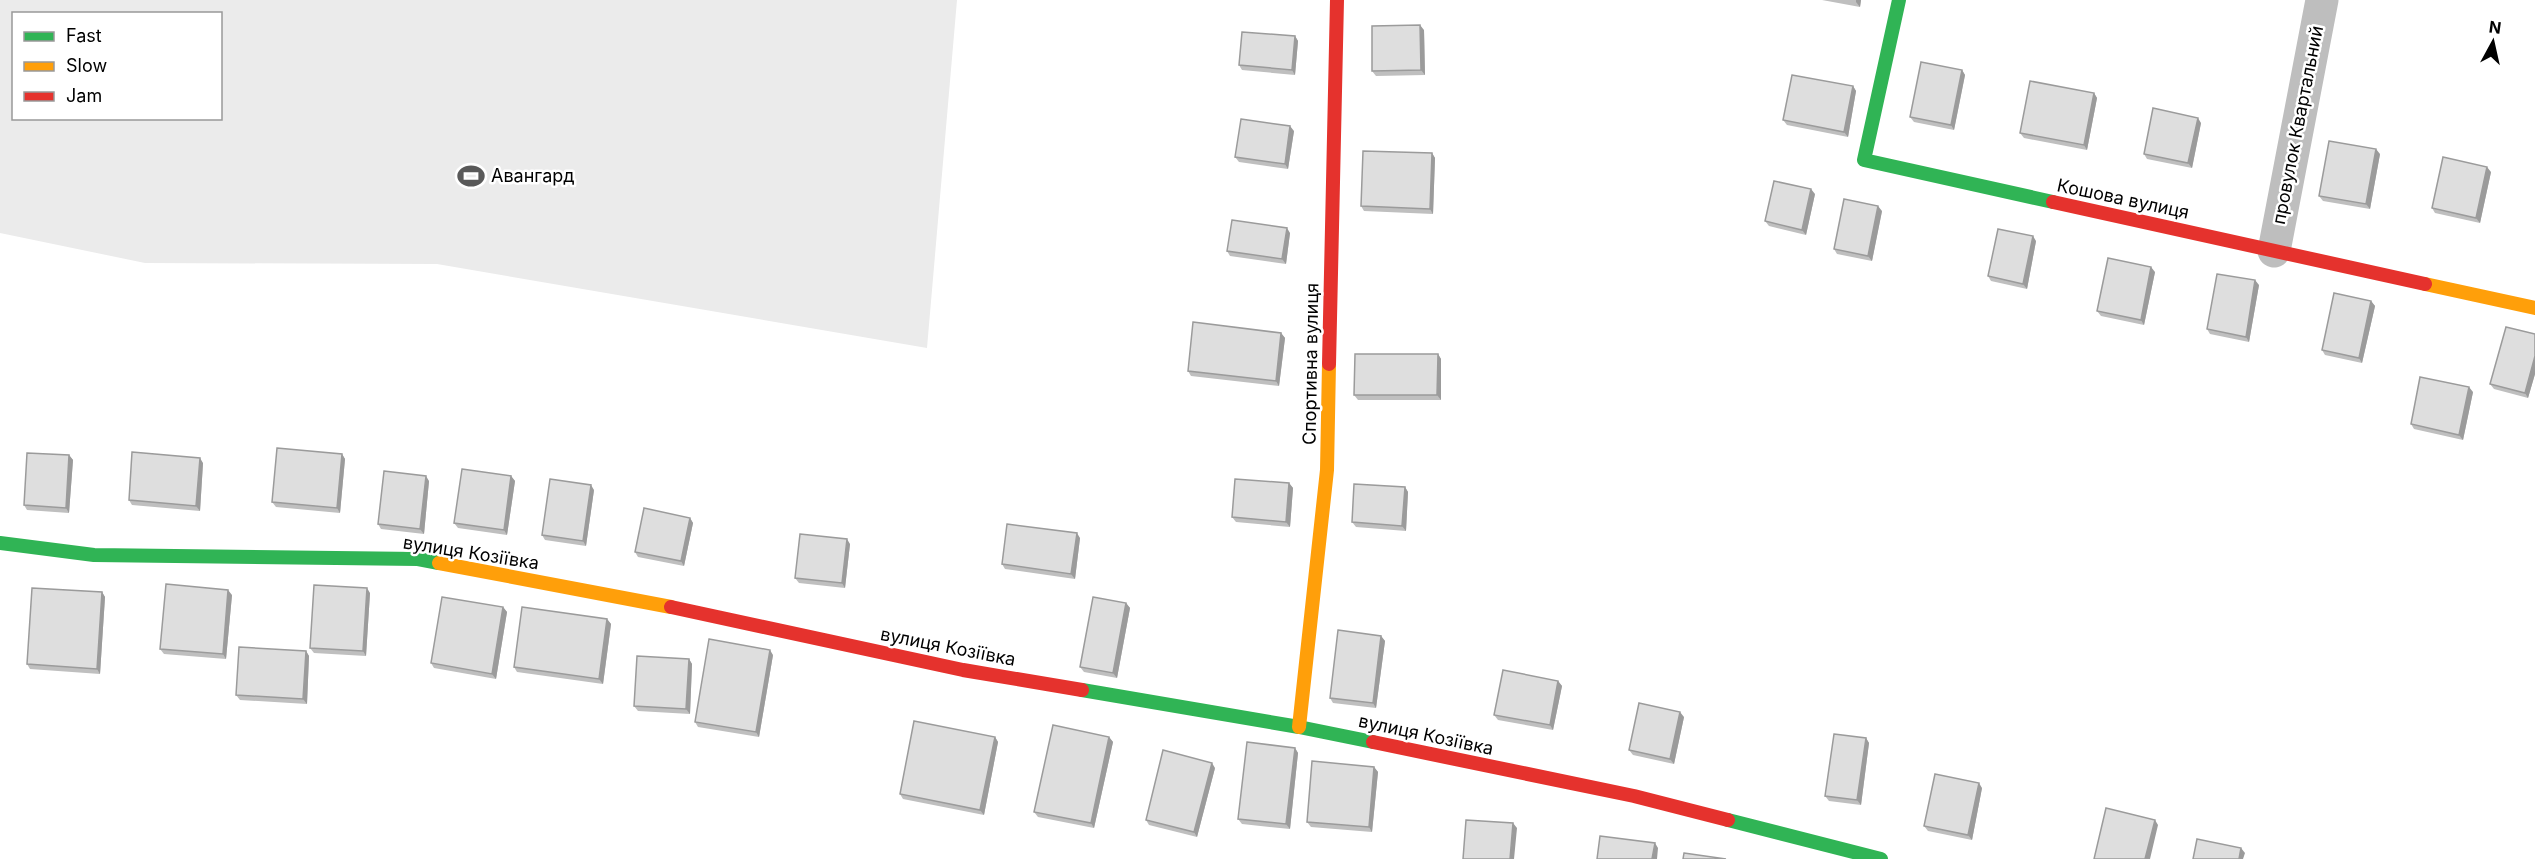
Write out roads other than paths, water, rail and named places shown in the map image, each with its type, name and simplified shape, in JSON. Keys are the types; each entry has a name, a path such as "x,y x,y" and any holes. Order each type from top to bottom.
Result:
{"street":[{"name":"Спортивна вулиця","path":"1299,727 1327,470 1337,0"},
{"name":"Кошова вулиця","path":"1899,0 1864,160 2535,308"},
{"name":"провулок Квартальний","path":"2274,250 2322,0"},
{"name":"вулиця Козіївка","path":"0,543 94,555 418,559 633,598 963,670 1299,727 1634,796 1881,859"}],"place":[{"name":"Авангард","path":"471,176"}]}
